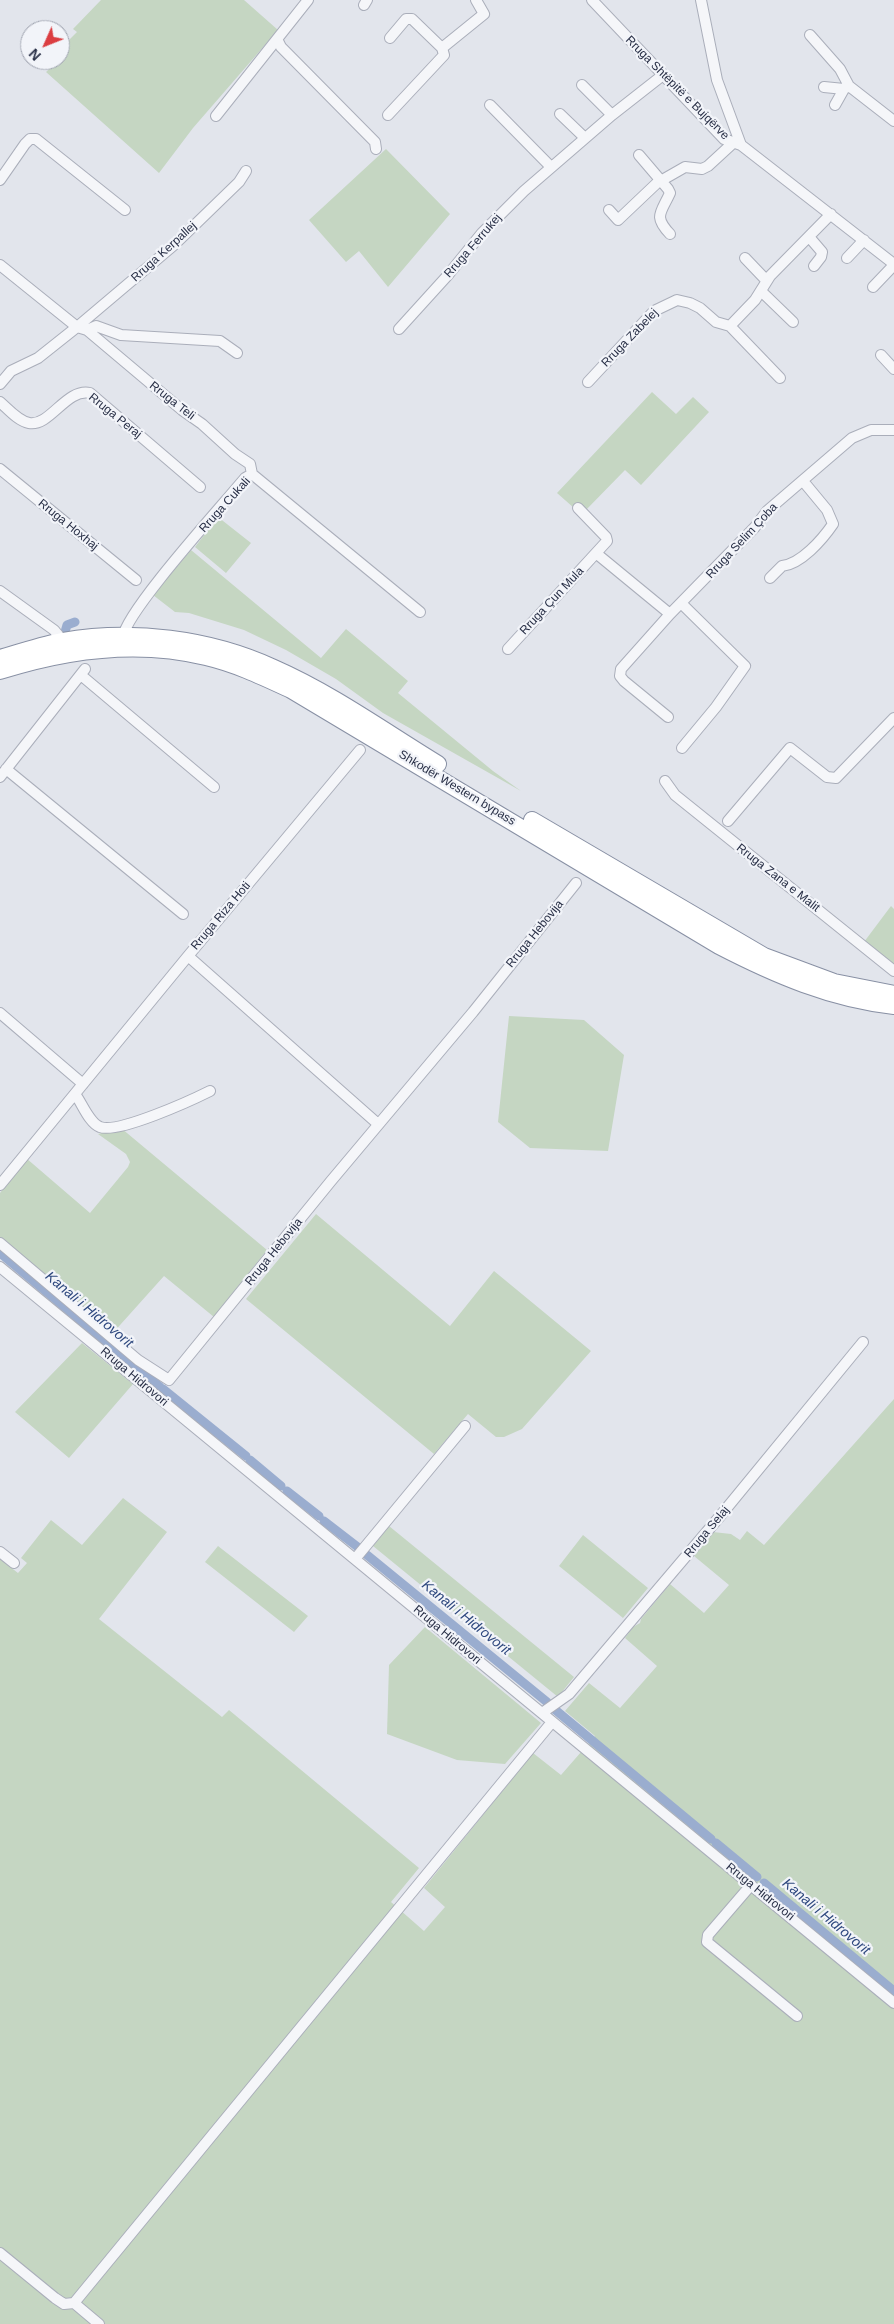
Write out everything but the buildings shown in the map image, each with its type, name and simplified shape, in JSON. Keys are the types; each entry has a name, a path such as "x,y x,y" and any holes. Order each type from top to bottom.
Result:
{"highway":[{"name":"Shkodër Western bypass","path":"0,658 63,641 122,637 168,638 217,648 273,667 310,686 744,946 810,975 857,988 894,994"},
{"name":"Shkodër Western bypass","path":"0,671 66,653 125,648 206,657 249,670 291,690 719,946 765,970 818,990 869,1004 894,1006"}],"street":[{"path":"216,116 278,41 308,0"},
{"path":"442,48 484,14 476,0"},
{"name":"Rruga Shtëpitë e Bujqërve","path":"592,0 724,138 737,144 831,214 894,265 873,287"},
{"path":"609,210 618,220 662,181 685,167 702,170 737,144 717,80 701,0"},
{"path":"388,115 444,55 442,48 412,19 406,19 390,38"},
{"path":"810,35 840,69 846,88"},
{"path":"278,41 281,47 375,142 376,149"},
{"name":"Rruga Ferrukej","path":"398,329 448,275 482,233 551,167 663,75"},
{"path":"582,85 612,115"},
{"path":"824,87 846,88 894,121"},
{"path":"835,105 846,88"},
{"path":"490,105 551,167"},
{"path":"560,114 585,138"},
{"path":"0,180 25,144 30,139 36,139 125,210"},
{"path":"639,155 670,193 658,216 659,222 670,234"},
{"name":"Rruga Kerpallej","path":"0,384 11,371 38,358 82,328 183,237 239,182 246,171"},
{"path":"730,326 762,292 766,280 810,238 831,214"},
{"path":"810,238 822,252 821,257 814,266"},
{"path":"847,258 864,240"},
{"path":"745,258 766,280"},
{"name":"Rruga Teli","path":"0,265 202,424 234,454 250,464 252,474"},
{"path":"762,292 793,322"},
{"name":"Rruga Zabelej","path":"588,382 647,317 666,303 677,300 690,303 700,308 716,322 730,326 780,378"},
{"path":"82,328 96,326 121,335 220,341 237,353"},
{"path":"881,354 894,369"},
{"name":"Rruga Peraj","path":"0,402 22,420 33,423 41,420 77,393 90,393 200,487"},
{"name":"Rruga Selim Çoba","path":"682,604 756,527 767,511 860,433 871,430 894,430"},
{"name":"Rruga Hoxhaj","path":"0,469 136,580"},
{"name":"Rruga Cukali","path":"122,637 126,624 152,590 245,478 252,474 420,612"},
{"path":"770,578 782,566 791,565 799,559 833,524 827,510 803,481"},
{"name":"Rruga Çun Mula","path":"508,649 541,610 608,541 578,508"},
{"path":"597,554 670,614"},
{"path":"0,591 54,630 63,641"},
{"path":"668,718 620,676 622,669 670,614 682,604 745,666 716,707 682,748"},
{"path":"183,914 3,773 84,673 214,786"},
{"path":"728,821 790,748 827,777 836,778 894,718"},
{"name":"Rruga Riza Hoti","path":"0,1185 360,750"},
{"name":"Rruga Zana e Malit","path":"665,781 675,795 894,971"},
{"name":"Rruga Hebovija","path":"0,1243 138,1360 170,1380 378,1124 473,1012 576,883"},
{"path":"188,956 378,1124"},
{"path":"0,1013 83,1084"},
{"path":"74,1094 95,1124 102,1128 110,1128 169,1110 210,1091"},
{"name":"Rruga Hidrovori","path":"0,1267 894,2003"},
{"name":"Rruga Selaj","path":"542,1713 569,1694 721,1515 863,1342"},
{"path":"355,1559 465,1426"},
{"path":"0,1552 14,1563"},
{"path":"0,2253 55,2298 64,2304 74,2303 552,1722"},
{"path":"751,1885 708,1935 707,1942 797,2016"},
{"path":"74,2303 99,2324"}],"green space":[{"path":"101,0 244,0 278,30 193,128 159,173 46,72 48,70 70,70 70,39 77,32 73,29"},
{"path":"386,149 450,214 388,287 359,251 346,262 309,220"},
{"path":"652,392 676,414 693,397 709,412 641,485 625,470 585,511 574,508 557,493"},
{"path":"218,517 251,543 226,573 195,547"},
{"path":"191,550 321,658 346,629 408,681 398,693 493,771 521,791 383,713 336,679 286,650 244,630 189,613 175,612 153,595"},
{"path":"891,906 894,909 894,967 864,942"},
{"path":"509,1016 584,1020 624,1055 608,1151 530,1148 498,1122"},
{"path":"121,1128 267,1250 214,1317 164,1276 112,1334 0,1241 0,1193 26,1158 90,1213 128,1167 130,1162 126,1154 98,1134"},
{"path":"316,1214 450,1326 494,1271 591,1351 522,1429 504,1437 496,1437 468,1414 434,1454 246,1299"},
{"path":"82,1343 133,1384 69,1458 15,1412"},
{"path":"894,1399 894,2324 0,2324 0,1559 18,1573 27,1563 21,1558 51,1520 82,1545 123,1498 167,1532 99,1619 222,1717 229,1710 419,1868 391,1902 424,1931 445,1907 424,1888 533,1753 561,1775 595,1736 565,1711 589,1683 620,1708 657,1666 625,1638 633,1627 640,1623 641,1619 670,1584 704,1613 729,1585 694,1556 713,1532 731,1534 740,1540 747,1531 764,1545"},
{"path":"389,1526 574,1677 558,1697 373,1546"},
{"path":"583,1535 648,1588 623,1618 559,1566"},
{"path":"218,1546 308,1616 294,1632 205,1562"},
{"path":"425,1627 541,1723 505,1764 457,1760 387,1734 389,1665"}],"waterway":[{"path":"65,632 67,625 75,622"},
{"name":"Kanali i Hidrovorit","path":"0,1253 160,1387"},
{"name":"Kanali i Hidrovorit","path":"163,1389 246,1456"},
{"name":"Kanali i Hidrovorit","path":"250,1460 281,1486"},
{"name":"Kanali i Hidrovorit","path":"287,1491 319,1516"},
{"name":"Kanali i Hidrovorit","path":"324,1521 359,1548"},
{"name":"Kanali i Hidrovorit","path":"367,1555 547,1702"},
{"name":"Kanali i Hidrovorit","path":"553,1708 711,1839"},
{"name":"Kanali i Hidrovorit","path":"716,1843 757,1877"},
{"name":"Kanali i Hidrovorit","path":"764,1883 894,1991"}]}
